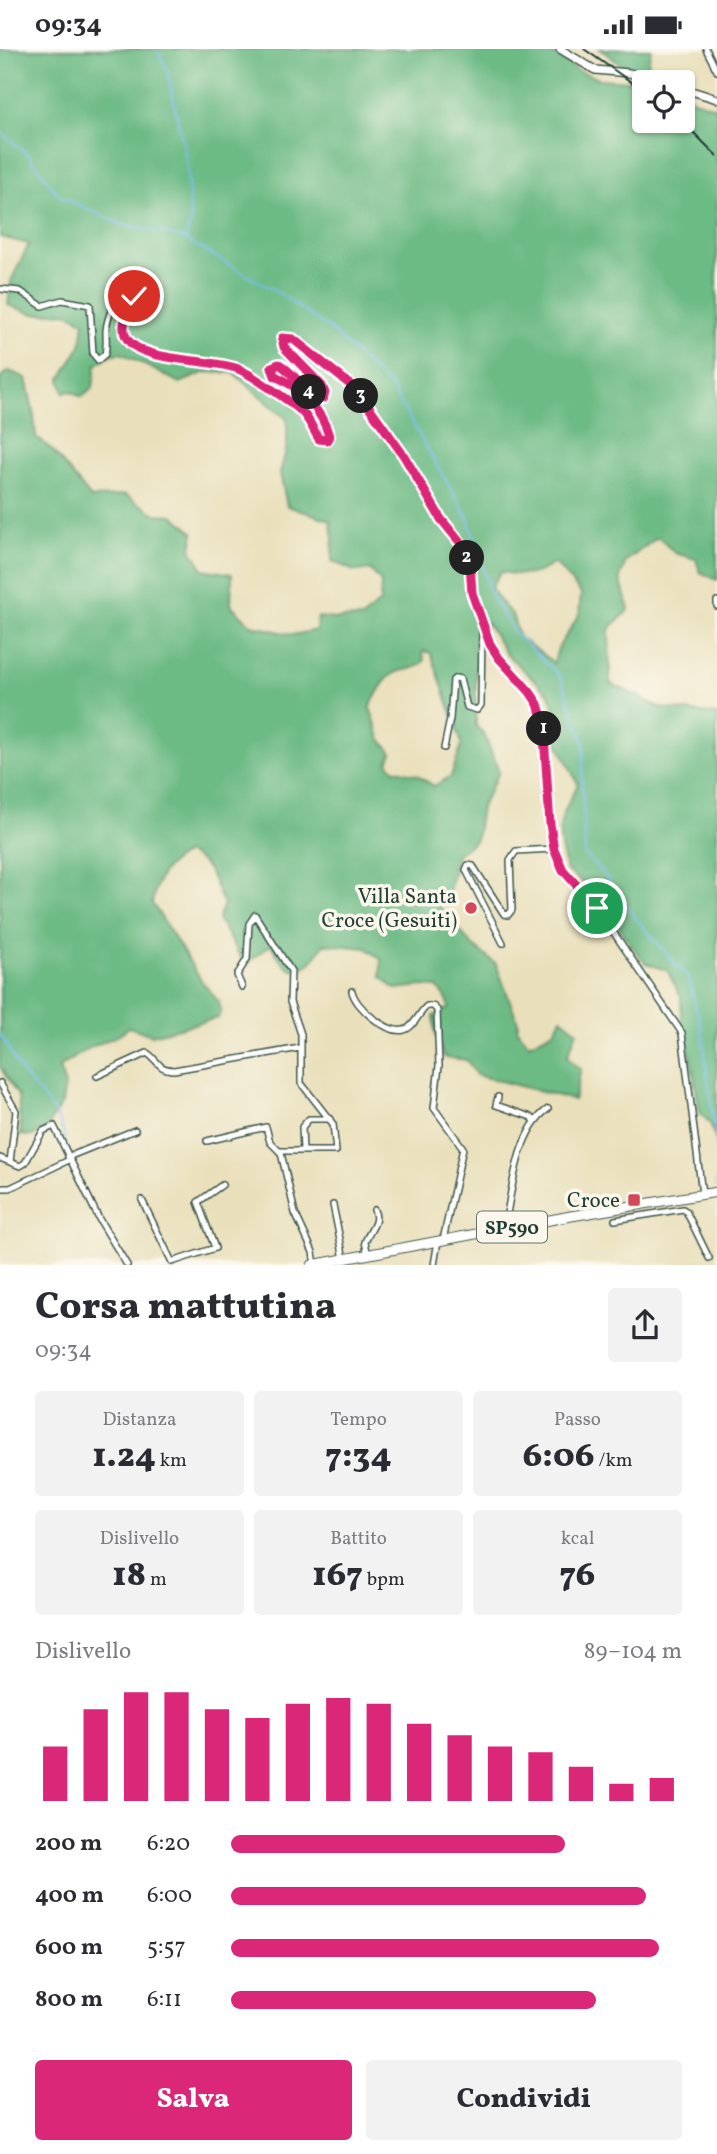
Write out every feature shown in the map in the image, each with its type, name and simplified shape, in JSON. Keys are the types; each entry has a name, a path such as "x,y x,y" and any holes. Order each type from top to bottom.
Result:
{"main road":[{"name":"SP590","path":"314,1265 504,1229 638,1210 710,1193"}],"street":[{"path":"560,49 595,70 632,74"},
{"path":"706,49 717,71"},
{"path":"695,92 717,99"},
{"path":"0,289 20,291 41,306 62,300 90,305 93,354 98,360 105,354 106,331 113,308 121,291 124,288 129,289 134,296 124,324 124,334 129,342 156,355 211,362 240,369 302,411 319,439 327,440 329,436 316,408 288,381 275,376 272,367 279,364 290,370 312,395 323,398 325,393 322,386 284,347 281,340 286,337 293,339 357,390 404,456 441,519 463,546 470,564 472,593 490,644 538,704 543,721 554,849 563,870 597,908 682,1033 710,1193"},
{"path":"444,748 450,719 453,680 460,679 467,708 477,710 481,705 484,626"},
{"path":"503,943 466,870 468,865 473,866 504,914 508,915 512,910 512,855 516,851 554,849"},
{"path":"242,987 237,975 247,959 250,944 249,924 255,915 291,971 290,1002 301,1034 301,1083 333,1123 336,1151 279,1151"},
{"path":"352,991 353,997 365,1013 397,1031 411,1027 420,1011 427,1006 433,1006 437,1010 439,1066 434,1108 463,1148 434,1265"},
{"path":"97,1076 147,1053 162,1068 174,1070 300,1048"},
{"path":"0,1083 16,1111 10,1162"},
{"path":"499,1097 496,1105 531,1117 535,1121"},
{"path":"504,1229 525,1139 535,1121 548,1109"},
{"path":"303,1151 302,1127 309,1119 330,1119"},
{"path":"0,1158 20,1166 25,1163 43,1131 54,1126 99,1219 127,1265"},
{"path":"207,1141 266,1127 270,1142 279,1151 295,1213 313,1252 314,1265"},
{"path":"0,1188 10,1188 68,1158 135,1130"},
{"path":"142,1200 173,1263 212,1250 216,1245 198,1202 222,1185"},
{"path":"333,1205 344,1259"},
{"path":"615,1220 638,1210 683,1209 694,1224 709,1258"},
{"path":"368,1255 365,1242 375,1224 374,1210"}],"green space":[{"path":"0,49 547,49 579,71 600,79 632,81 632,133 695,133 695,100 717,108 717,580 700,572 696,559 675,553 658,537 626,561 620,578 629,610 609,629 610,683 661,708 717,715 717,1144 710,1123 700,1113 682,1025 681,997 667,970 645,963 623,934 600,888 587,885 567,871 560,826 578,784 557,742 560,725 549,693 506,654 487,623 479,632 476,726 484,734 499,772 481,807 476,840 457,854 448,897 435,902 472,945 496,964 518,1022 517,1029 529,1044 554,1031 561,1018 577,1031 567,1057 581,1069 574,1100 476,1075 467,1060 444,1057 435,1033 434,1016 449,1008 448,1001 437,987 395,989 381,976 381,959 366,948 324,944 307,965 297,970 284,964 270,945 245,965 218,919 224,904 211,874 202,863 187,853 172,862 162,873 152,903 203,983 218,1001 221,1011 218,1018 152,1035 129,1027 117,1036 89,1048 59,1068 65,1085 62,1103 47,1128 33,1136 19,1135 21,1131 18,1096 0,1067 0,378 9,371 26,378 36,437 52,450 91,498 125,495 156,514 173,515 194,533 191,549 203,569 232,574 231,605 251,625 293,635 316,630 318,617 362,618 380,602 381,582 371,570 354,571 332,561 333,536 330,520 287,506 280,473 287,447 287,419 233,373 206,372 180,383 121,353 110,355 96,365 93,388 82,397 70,391 64,393 60,380 81,345 84,322 67,312 34,314 8,305 11,281 29,244 0,237","holes":["555,563 581,593 579,615 558,648 554,663 519,637 512,614 491,588 500,572 529,574","423,651 431,653 462,744 451,776 434,786 417,775 393,769 388,762 392,753 380,738 370,707 389,677 416,667 424,661"]},
{"path":"600,49 651,49 647,70 623,66"}],"waterway":[{"path":"158,52 167,70 186,157 191,221 186,238"},
{"path":"0,132 29,155 58,195 121,224 183,238 277,292 330,329 391,387 468,518 492,597 513,631 560,676 584,743 582,784 585,855 603,873 637,920 688,978 702,1030 717,1151"},
{"path":"0,1035 23,1074 53,1110 63,1131 66,1146"},
{"path":"715,1188 717,1179"}],"tram line":[{"path":"584,49 632,83"},
{"path":"694,133 717,156"}],"place":[{"name":"Villa Santa Croce (Gesuiti)","path":"471,908"},
{"name":"Croce","path":"634,1200"}],"route":[{"path":"134,296 124,324 124,334 129,342 156,355 211,362 240,369 302,411 319,439 327,440 329,436 316,408 288,381 275,376 272,367 279,364 290,370 317,398 323,398 325,393 322,386 284,347 282,338 293,339 357,390 404,456 441,519 463,546 470,564 472,593 490,644 538,704 543,721 554,849 563,870 597,908"}]}
